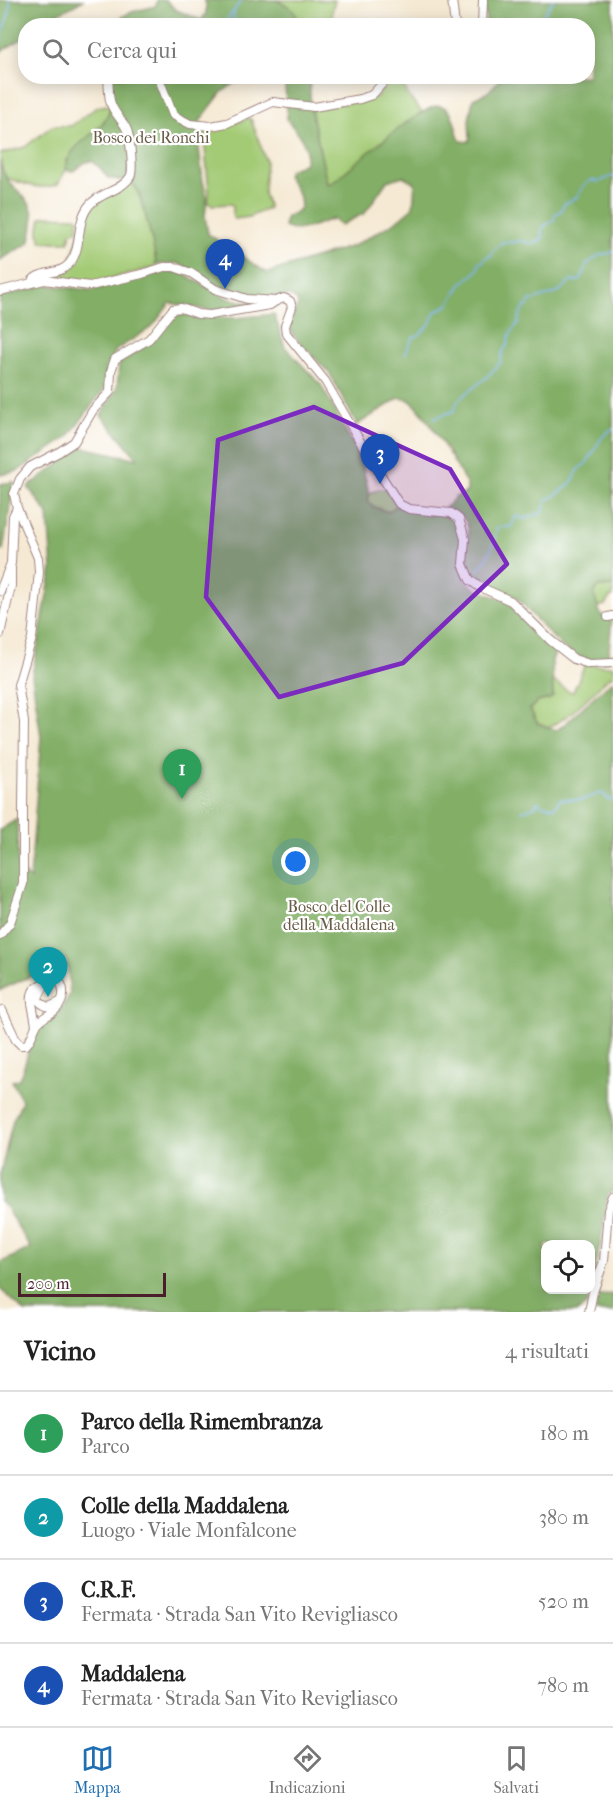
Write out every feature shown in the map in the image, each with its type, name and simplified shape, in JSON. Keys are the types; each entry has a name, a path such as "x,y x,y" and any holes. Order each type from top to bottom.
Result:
{"street":[{"path":"452,0 454,18"},
{"path":"482,18 483,0"},
{"path":"31,284 37,276 57,273 70,264 76,254 81,222 88,207 96,199 131,177 133,169 129,134 112,108 109,84"},
{"path":"161,84 173,115 190,124 211,126 227,123 273,102 314,107 360,99 372,95 382,84"},
{"path":"0,291 48,280 90,286 137,276 164,267 174,267 192,273 219,291 247,299 276,301"},
{"path":"0,935 10,923 23,884 24,722 18,685 33,638 39,572 35,550 17,508 14,494 26,471 40,460 59,452 74,442 93,410 110,392 111,371 115,359 149,339 173,309 215,314 270,305 284,298 290,301 292,307 285,326 286,333 325,381 399,504 409,509 451,513 459,519 465,539 463,564 470,579 478,586 511,601 550,640 574,659 589,663 613,663"},
{"path":"0,634 11,586 13,516 17,508"},
{"path":"0,591 11,563"},
{"path":"2,1010 16,1040 24,1046 28,1044 36,1026 57,1009 62,1000 64,991 59,980 54,979 37,987 31,999 36,1026"},
{"path":"46,982 38,995 41,1003 49,1008 62,1000"},
{"path":"589,1312 593,1292 604,1261 608,1210 613,1197"}],"highlighted area":[{"path":"314,407 450,469 507,564 403,663 279,697 206,597 218,440"}],"green space":[{"path":"0,0 83,0 48,18 18,18 18,41 0,52"},
{"path":"157,0 166,0 176,10 196,18 122,18 134,11 156,6"},
{"path":"204,0 275,0 294,11 298,18 203,18 206,14"},
{"path":"275,0 335,0 333,18 298,18 284,4"},
{"name":"Bosco dei Ronchi","path":"485,0 613,0 613,586 598,587 594,595 600,613 605,618 612,618 608,661 588,660 570,652 518,600 483,584 473,576 467,562 468,527 457,513 445,508 456,497 467,492 467,485 440,439 415,405 408,399 399,398 357,425 330,374 290,329 290,323 298,305 297,300 290,296 251,297 219,288 195,271 176,263 156,265 148,224 135,186 126,181 108,178 92,161 86,162 73,171 66,170 72,152 106,119 110,110 111,84 233,84 221,93 200,121 199,148 207,197 205,216 208,234 267,273 353,246 394,223 413,207 415,183 403,176 387,181 365,213 341,225 333,219 296,230 284,227 286,217 301,207 300,198 287,175 289,170 304,164 306,158 305,146 287,119 285,84 309,84 311,109 327,184 332,183 404,125 432,107 446,108 452,116 461,141 468,142 473,99 488,92 495,84 595,84 595,18 486,18"},
{"path":"388,84 403,84 410,98 422,112 332,183 327,184 311,109 376,97"},
{"path":"107,105 110,108 103,123 66,161 66,170 58,184 38,187 6,178 1,168 0,154 25,147 52,126 71,126 97,107"},
{"path":"248,118 251,119 266,161 264,193 269,208 249,217 235,219 231,204 212,205 208,203 204,136 207,129 231,125"},
{"path":"0,161 10,183 29,204 33,213 33,226 29,243 0,260"},
{"path":"131,183 139,197 151,235 156,265 153,268 87,284 58,279 60,274 67,270 85,217 93,205"},
{"path":"44,216 76,217 79,219 77,231 71,232 69,242 42,242 39,230 41,218"},
{"path":"160,271 180,272 227,298 265,303 213,311 170,303 152,327 116,350 106,373 105,388 68,437 18,471 0,475 0,297 46,285 91,290"},
{"name":"Bosco del Colle della Maddalena","path":"173,314 236,318 274,314 285,347 321,385 356,450 369,493 368,502 388,512 398,505 449,516 458,522 462,533 461,566 465,580 475,589 504,600 513,606 557,650 552,660 553,696 537,702 530,709 538,724 557,730 613,681 613,1191 608,1194 595,1268 595,1240 541,1240 541,1294 589,1294 587,1304 577,1312 25,1312 0,1289 0,1263 31,1248 0,1201 0,1175 13,1120 22,1101 12,1081 19,1079 35,1031 40,1023 59,1012 70,994 65,958 53,966 0,990 0,830 17,819 18,869 30,879 41,737 32,676 52,569 48,514 28,487 82,447 138,459 101,415 117,389 119,364 153,340"},
{"path":"14,482 3,550 0,549 0,484"},
{"path":"385,488 398,505 388,512 368,502 369,493"},
{"path":"613,586 613,597 610,597 605,605 597,607 594,597 598,587"},
{"path":"585,665 613,666 613,676 565,718 548,727 538,724 530,709 537,702 550,699 553,695 552,681 573,692"},
{"path":"613,1294 613,1312 596,1312 596,1297"}],"waterway":[{"path":"0,47 10,10 10,0"},
{"path":"228,18 242,0"},
{"path":"542,18 553,0"},
{"path":"234,11 234,18"},
{"path":"405,354 413,337 418,336 429,325 435,312 448,305 462,283 474,274 479,267 478,263 492,255 492,252 502,242 524,241 532,245 543,238 541,232 544,226 554,220 555,214 561,211 564,204 577,197 583,186 592,180 598,182 613,176"},
{"path":"434,418 454,411 458,400 487,377 500,363 510,334 518,323 524,307 528,306 530,301 557,293 571,281 580,281 586,265 599,255 613,251"},
{"path":"477,570 490,552 498,527 511,527 516,516 524,519 542,514 546,501 574,479 601,439 613,429"},
{"path":"522,811 534,807 538,802 555,807 560,799 581,800 601,793 606,799 613,798"}],"place":[{"name":"Maddalena","path":"225,289"},
{"name":"C.R.F.","path":"380,484"},
{"name":"Parco della Rimembranza","path":"182,799"},
{"name":"Colle della Maddalena","path":"48,997"}]}
